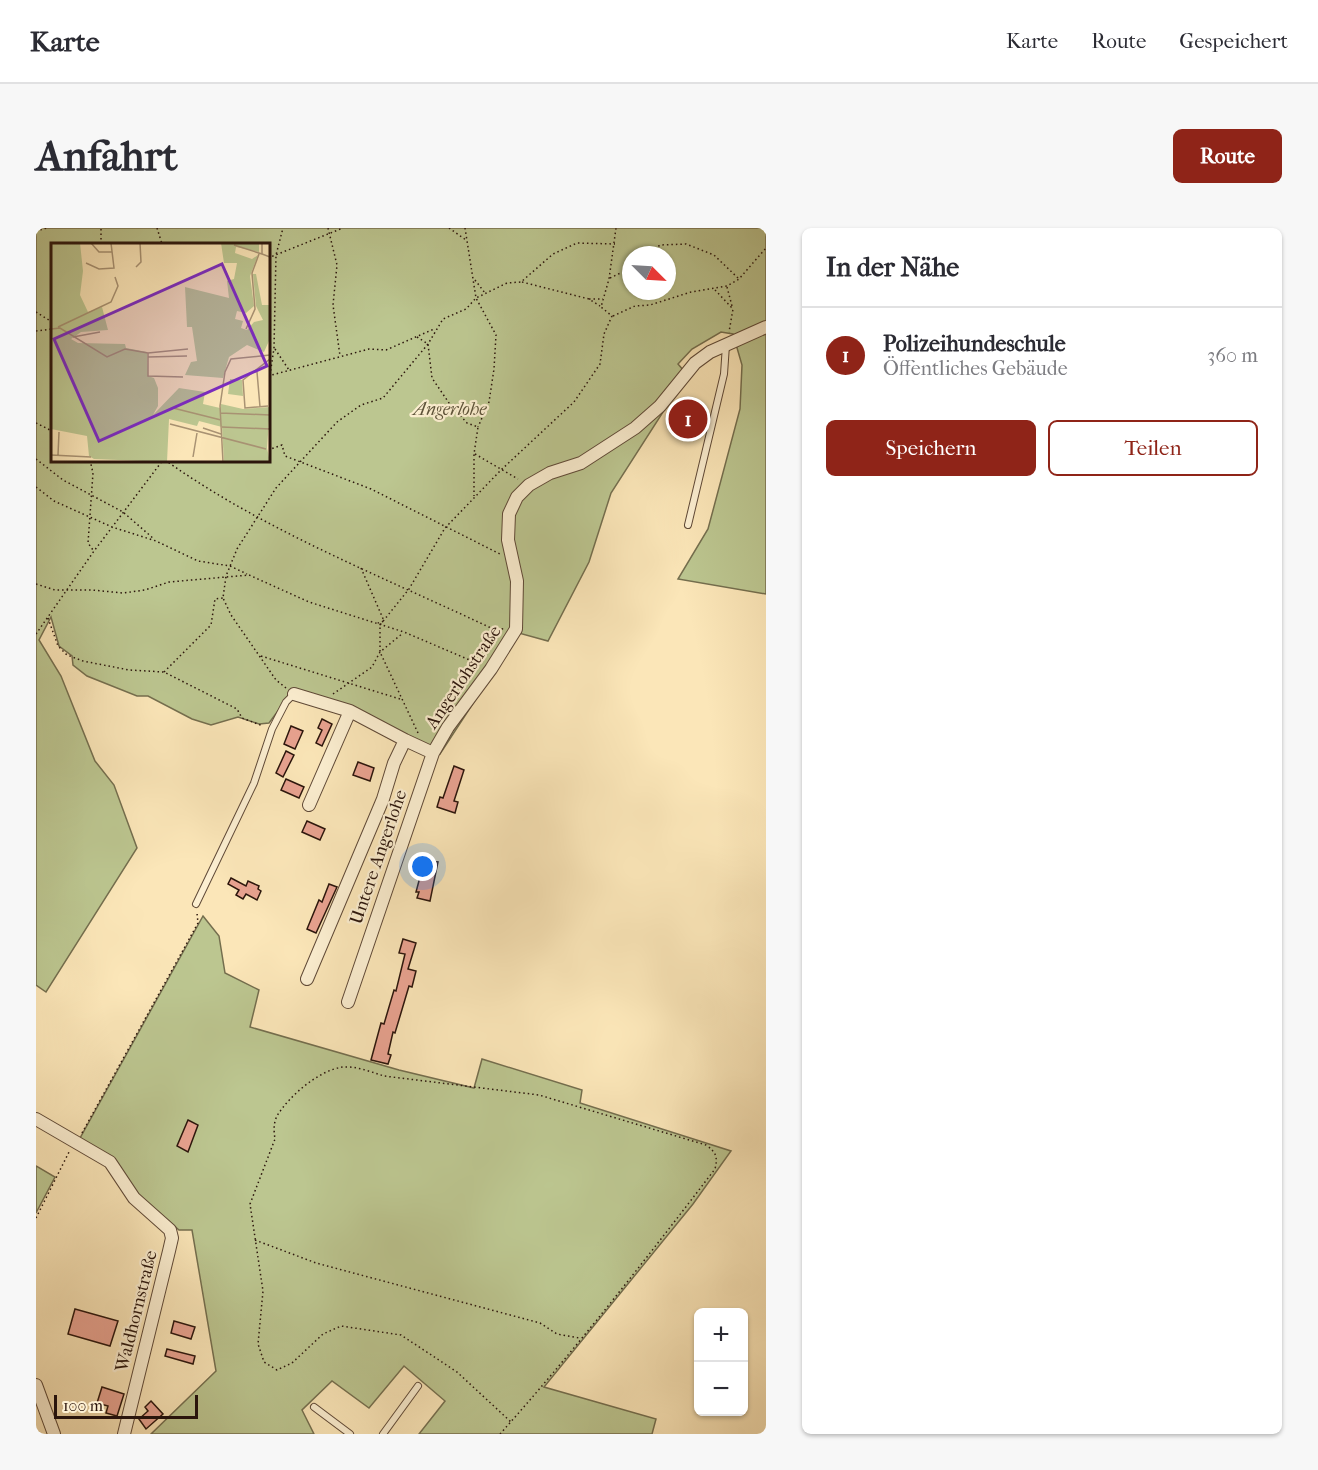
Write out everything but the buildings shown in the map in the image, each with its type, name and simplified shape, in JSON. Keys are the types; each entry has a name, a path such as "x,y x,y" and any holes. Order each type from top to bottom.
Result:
{"street":[{"name":"Angerlohstraße","path":"429,751 491,669 516,630 517,581 508,540 508,514 517,497 529,485 550,473 581,463 635,428 660,406 695,363 710,351 766,327"},
{"path":"294,694 350,711 429,751"},
{"path":"309,805 350,711"},
{"name":"Untere Angerlohe","path":"307,980 383,799 394,763 405,740"},
{"name":"Untere Angerlohe","path":"348,1002 429,751"},
{"name":"Waldhornstraße","path":"36,1119 110,1162 134,1198 170,1230 172,1238 124,1434"},
{"path":"36,1385 54,1434"}],"lane":[{"path":"688,525 724,374 726,345"},
{"path":"196,904 254,783 272,729 286,702 294,694"},
{"path":"383,1434 418,1386"},
{"path":"314,1407 350,1434"}],"path":[{"path":"36,231 47,228"},
{"path":"157,228 162,243"},
{"path":"270,370 274,348 276,255 283,228"},
{"path":"328,228 338,265 333,305 340,357"},
{"path":"270,257 343,228"},
{"path":"449,228 466,240"},
{"path":"465,228 476,298 496,335 489,402 478,427 474,454 474,497"},
{"path":"601,307 609,279 616,228"},
{"path":"521,282 552,254 577,243 615,244"},
{"path":"659,246 686,244 714,255 739,279"},
{"path":"429,751 401,699 380,652 380,625 409,589 445,528 501,470 574,402 600,364 604,334 612,316 635,306 650,305 691,292 714,290 727,286 739,279 766,248"},
{"path":"759,257 766,257"},
{"path":"609,279 622,272"},
{"path":"474,278 485,294"},
{"path":"294,694 276,680 231,615 223,597 226,576 237,549 276,488 337,422 361,405 383,398 428,344 443,319 466,309 476,298 507,283 521,282 589,298 604,299"},
{"path":"726,345 733,309 727,286"},
{"path":"714,290 733,309"},
{"path":"589,298 612,316"},
{"path":"36,312 51,320"},
{"path":"270,376 369,349 386,350 436,328"},
{"path":"36,331 51,329"},
{"path":"417,337 428,344"},
{"path":"428,344 432,378 449,403 467,423 478,427"},
{"path":"274,348 289,370"},
{"path":"36,423 51,430"},
{"path":"270,449 282,445 285,456 371,489 514,561"},
{"path":"474,454 529,485"},
{"path":"36,459 63,480 123,512 156,541"},
{"path":"90,462 93,473 88,543 94,551"},
{"path":"36,634 66,589 162,462"},
{"path":"167,462 196,483 257,518 491,628 516,630"},
{"path":"36,487 54,501 112,527 156,541 198,561 230,566 309,602 404,632 491,669"},
{"path":"361,567 384,621"},
{"path":"36,584 55,590 123,593 145,590 168,582 249,575"},
{"path":"164,672 211,625 215,599 223,597"},
{"path":"48,618 58,646 67,655 83,661 129,670 164,672 207,696 237,709 242,718 272,729"},
{"path":"375,624 384,621"},
{"path":"313,700 329,697 372,667 380,652 404,632"},
{"path":"261,656 401,699"},
{"path":"36,1218 75,1142 198,923 196,904"},
{"path":"501,1434 511,1422 657,1245 715,1170 717,1161 715,1152 706,1145 539,1095 384,1076 362,1069 345,1067 326,1071 297,1092 277,1117 274,1130 275,1139 250,1204 263,1291 258,1344 264,1362 277,1370 292,1363 323,1334 341,1326 401,1335 457,1372 511,1422"},
{"path":"254,1240 316,1263 540,1323 557,1334 580,1338"}],"green space":[{"name":"Angerlohe","path":"36,228 766,228 766,594 678,579 708,529 740,409 742,365 733,334 721,332 692,349 678,364 684,371 674,395 611,493 589,562 548,641 519,633 440,754 368,714 292,692 269,723 259,724 238,717 211,725 192,719 148,696 137,696 87,676 73,665 72,656 59,646 51,617 39,640 61,676 95,761 114,785 137,848 46,992 36,985"},
{"path":"203,916 219,936 225,973 259,990 250,1027 399,1070 474,1088 482,1059 582,1090 580,1103 731,1151 693,1204 544,1387 656,1419 652,1434 419,1434 445,1401 404,1366 369,1408 332,1381 302,1410 314,1434 151,1434 216,1371 192,1230 179,1230 134,1191 113,1157 79,1140"},
{"path":"36,1166 55,1177 36,1213"}],"place":[{"name":"Polizeihundeschule","path":"688,419"}]}
